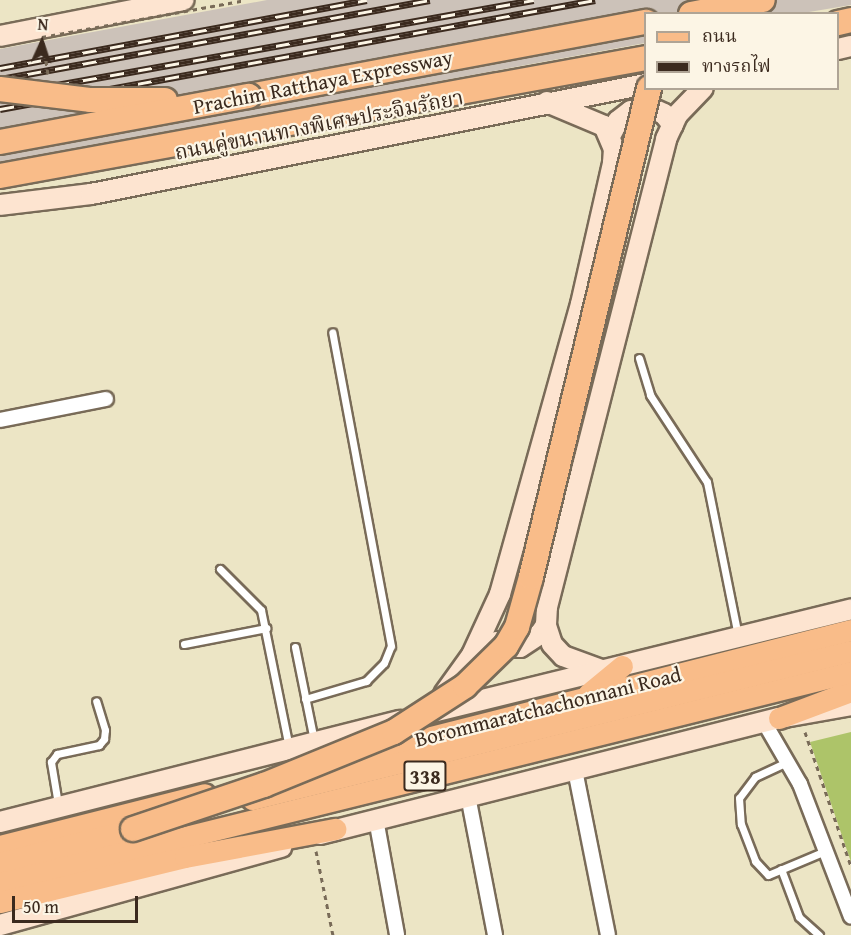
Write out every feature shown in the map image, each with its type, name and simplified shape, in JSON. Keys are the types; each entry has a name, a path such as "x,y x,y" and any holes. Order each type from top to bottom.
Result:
{"highway":[{"path":"701,12 763,0"},
{"name":"Prachim Ratthaya Expressway","path":"0,142 644,22"},
{"name":"Prachim Ratthaya Expressway","path":"0,176 644,58"},
{"path":"0,89 91,100 249,96"},
{"path":"133,829 264,785 394,732 465,686 513,637 531,577 649,90"}],"main road":[{"path":"0,36 184,0"},
{"name":"ถนนคู่ขนานทางพิเศษประจิมรัถยา","path":"0,205 114,190 371,141 547,102 644,84"},
{"path":"487,628 491,638 502,646 520,647 540,634 546,626 561,550 666,139 690,99 701,90"},
{"path":"547,102 591,118 610,136"},
{"path":"427,714 457,679 487,628 500,594 581,304 614,162 610,136 618,121 631,111 653,109 664,114 673,125"},
{"name":"Borommaratchachonnani Road","path":"1,818 738,639 851,609"},
{"path":"546,626 552,644 563,656 613,668"},
{"name":"Borommaratchachonnani Road","path":"0,846 851,630"},
{"name":"338","path":"0,863 851,651"},
{"path":"582,698 613,668"},
{"name":"338","path":"0,883 851,672"},
{"name":"338","path":"771,720 851,691"},
{"name":"338","path":"0,902 185,857 335,829 771,720 851,705"},
{"name":"338","path":"0,925 335,829"}],"street":[{"path":"0,420 106,399"},
{"path":"771,720 787,762 801,784 851,917"},
{"path":"575,770 608,935"},
{"path":"468,796 495,935"},
{"path":"376,819 397,935"}],"lane":[{"path":"305,699 366,681 384,663 391,646 333,332"},
{"path":"639,358 650,395 707,482 738,639"},
{"path":"220,569 261,610 289,748"},
{"path":"184,644 266,628"},
{"path":"295,648 314,742"},
{"path":"58,806 51,762 57,754 99,745 104,739 105,729 96,700"},
{"path":"787,762 755,777 739,798 741,824 755,861 768,875 825,850"},
{"path":"781,869 799,917 819,935"}],"path":[{"path":"801,714 851,866"},
{"path":"313,837 333,935"}],"shaded area":[{"path":"267,0 851,0 851,5 809,12 644,12 644,43 0,162 0,49"}],"green space":[{"path":"851,732 851,862 810,742"}],"railway":[{"path":"0,68 367,0"},
{"path":"0,79 430,0"},
{"path":"0,95 534,0"},
{"path":"0,109 595,0"}]}
